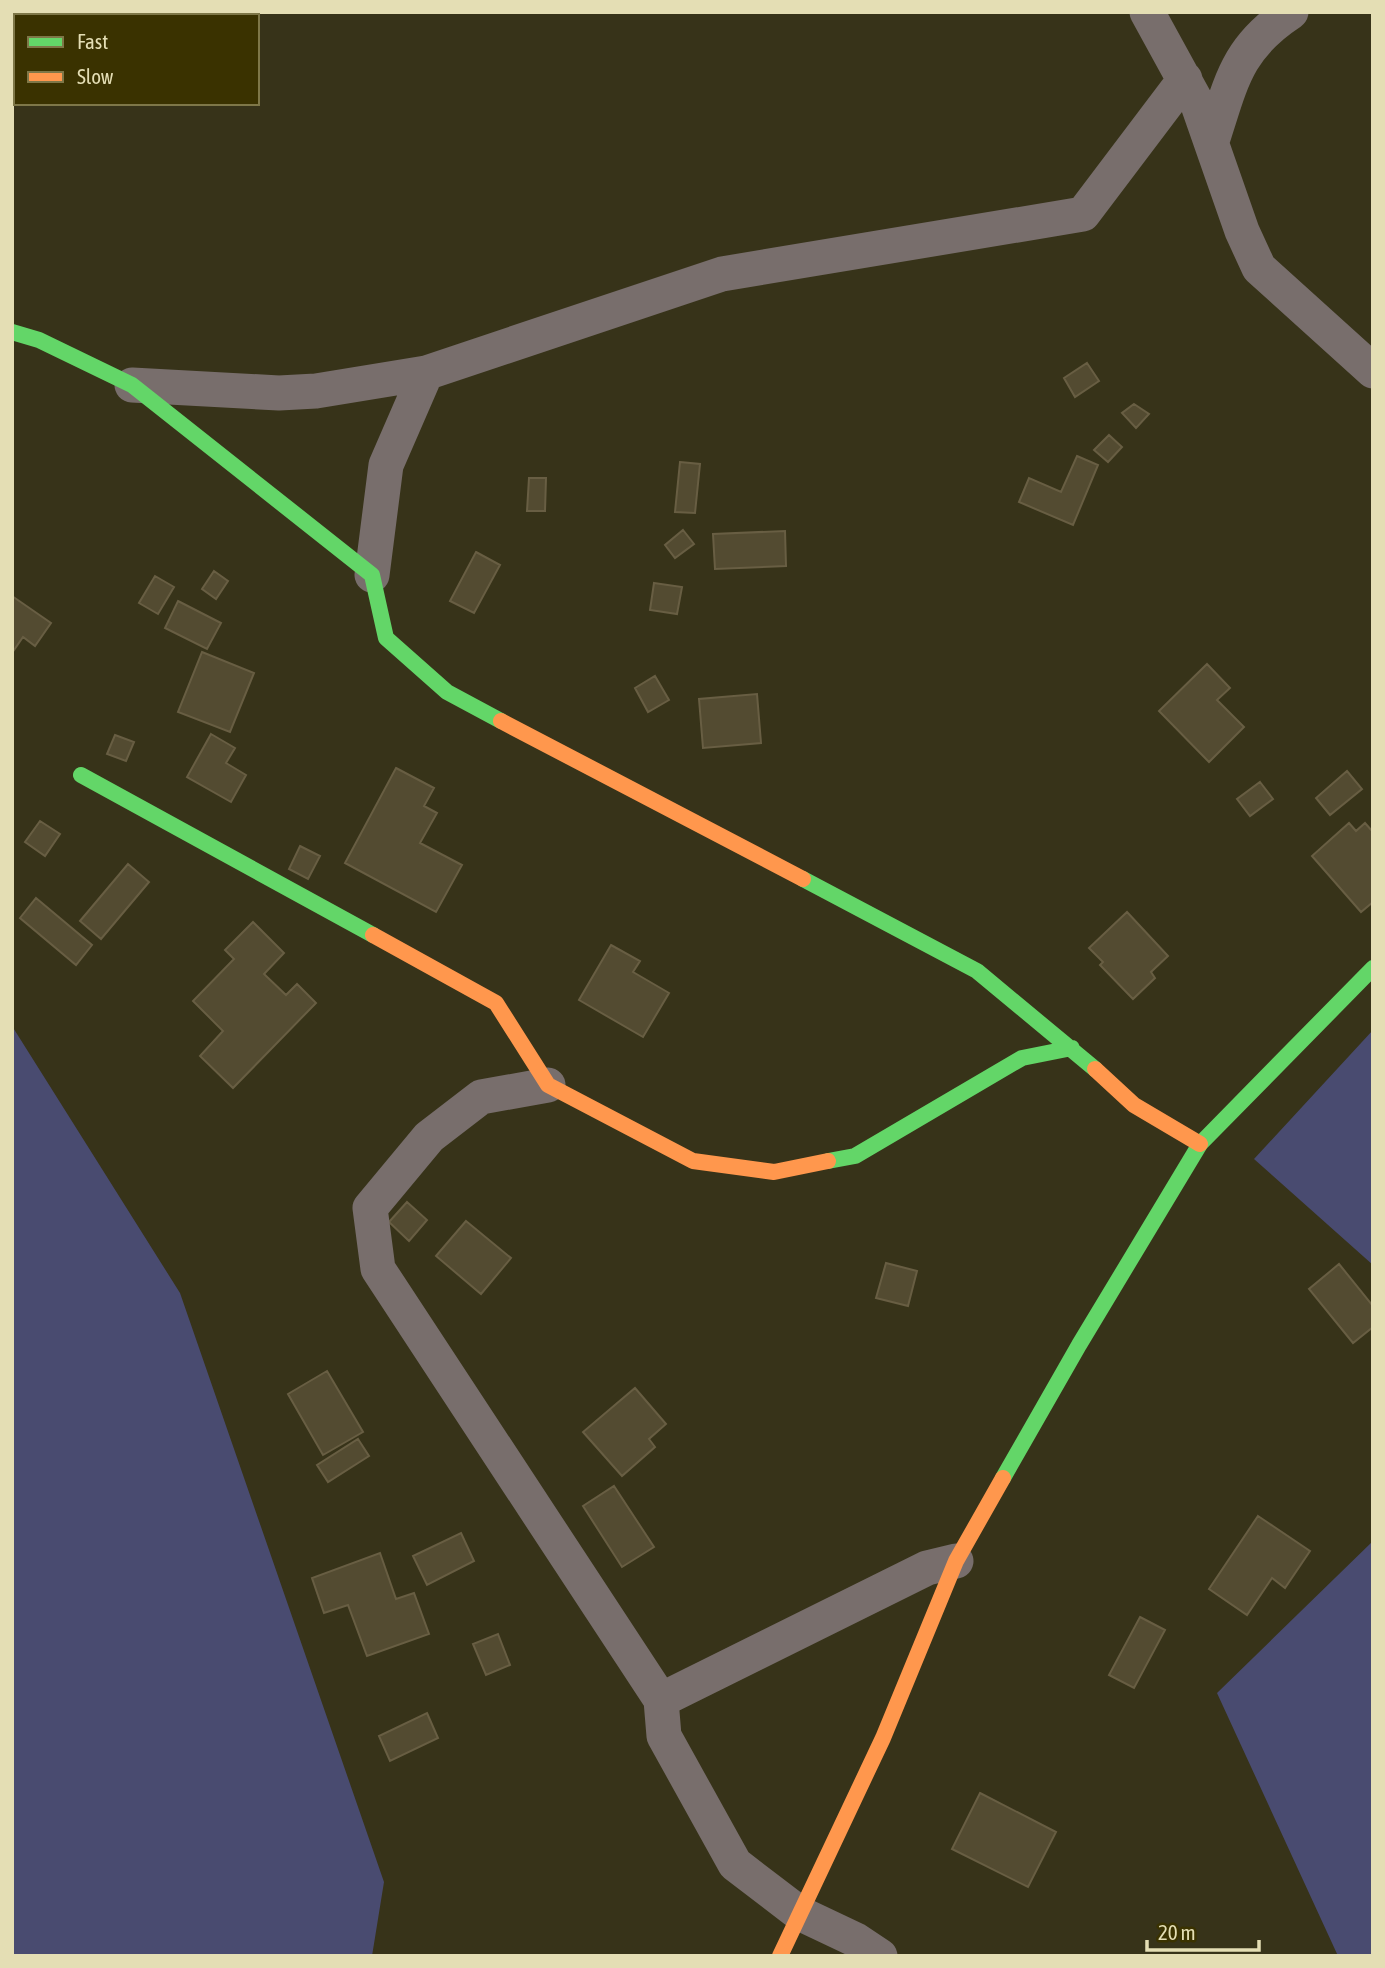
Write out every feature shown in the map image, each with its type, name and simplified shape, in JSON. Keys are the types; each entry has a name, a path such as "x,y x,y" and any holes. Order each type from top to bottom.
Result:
{"street":[{"path":"1147,12 1185,79 1212,141 1242,231 1259,268 1373,371"},
{"path":"1212,141 1236,68 1254,41 1291,12"},
{"path":"132,385 279,393 316,391 426,373 722,274 1083,214 1185,79"},
{"path":"12,332 39,340 132,385 372,575"},
{"path":"426,373 386,465 372,575 386,638 447,691 977,971 1072,1048 1134,1105 1200,1144"},
{"path":"81,775 496,1003 548,1085 694,1161 774,1172 855,1156 1022,1058 1072,1048"},
{"path":"780,1956 883,1738 956,1561 1079,1345 1200,1144 1373,968"},
{"path":"548,1085 481,1097 429,1138 370,1208 378,1269 661,1700 664,1736 735,1864 799,1913 856,1940 880,1956"},
{"path":"661,1700 927,1568 956,1561"}],"shaded area":[{"path":"12,1026 180,1293 384,1882 372,1956 12,1956"},
{"path":"1373,1030 1373,1265 1254,1159"},
{"path":"1373,1541 1373,1956 1338,1956 1217,1693"}],"building":[{"path":"1087,363 1099,381 1075,397 1064,378"},
{"path":"1134,404 1149,414 1136,428 1122,413"},
{"path":"1109,435 1122,447 1108,462 1094,450"},
{"path":"1077,456 1098,465 1073,525 1019,502 1029,478 1061,492"},
{"path":"680,462 700,464 695,513 675,512"},
{"path":"529,478 546,478 545,511 527,511"},
{"path":"683,530 694,544 675,558 665,545"},
{"path":"785,531 786,566 715,569 713,534"},
{"path":"476,552 500,565 474,613 450,601"},
{"path":"214,571 228,581 216,599 202,589"},
{"path":"155,576 174,587 158,614 139,603"},
{"path":"654,583 682,587 677,614 650,610"},
{"path":"12,596 51,623 35,646 23,637 12,653"},
{"path":"178,601 221,623 207,649 165,628"},
{"path":"202,652 254,673 230,732 178,712"},
{"path":"1207,664 1230,688 1217,700 1244,727 1209,762 1159,711"},
{"path":"655,676 669,700 648,712 635,688"},
{"path":"757,694 761,743 703,748 699,699"},
{"path":"211,734 235,748 226,763 246,775 231,802 187,777"},
{"path":"115,735 134,742 126,761 107,754"},
{"path":"396,768 434,788 424,806 437,813 420,843 462,865 436,912 345,863"},
{"path":"1347,771 1362,789 1330,815 1316,798"},
{"path":"1260,782 1273,799 1250,816 1237,799"},
{"path":"40,821 60,834 45,856 25,842"},
{"path":"1349,823 1356,831 1365,823 1373,832 1373,902 1361,912 1312,856"},
{"path":"300,846 320,856 308,879 289,869"},
{"path":"128,864 149,882 101,939 80,921"},
{"path":"36,898 92,945 76,965 20,918"},
{"path":"1127,912 1168,956 1151,972 1155,978 1133,999 1100,965 1103,962 1089,948"},
{"path":"253,922 284,953 264,974 286,995 297,984 316,1003 233,1088 200,1056 223,1031 193,1001 234,959 225,950"},
{"path":"611,945 640,961 633,972 669,993 643,1037 579,1000"},
{"path":"407,1202 427,1220 409,1241 389,1222"},
{"path":"466,1221 511,1258 481,1294 436,1256"},
{"path":"886,1263 917,1271 908,1306 876,1298"},
{"path":"1339,1264 1373,1306 1373,1327 1353,1343 1309,1289"},
{"path":"327,1371 363,1432 323,1455 288,1394"},
{"path":"635,1388 666,1424 649,1439 655,1447 622,1476 583,1432"},
{"path":"358,1439 369,1456 328,1482 317,1465"},
{"path":"614,1486 654,1547 622,1567 583,1506"},
{"path":"1258,1516 1310,1551 1285,1588 1272,1578 1247,1615 1209,1589"},
{"path":"461,1533 474,1561 427,1585 413,1556"},
{"path":"380,1553 396,1599 414,1593 429,1634 367,1656 348,1605 324,1613 312,1578"},
{"path":"1140,1617 1165,1630 1134,1688 1109,1675"},
{"path":"498,1634 510,1665 486,1675 473,1644"},
{"path":"427,1713 438,1738 390,1761 379,1736"},
{"path":"980,1793 1056,1832 1028,1887 952,1849"}],"traffic: fast":[{"path":"12,332 39,340 132,385 372,575 386,638 447,692 501,721"},
{"path":"81,775 373,935"},
{"path":"803,879 977,971 1095,1069"},
{"path":"1003,1478 1079,1345 1200,1144 1373,968"},
{"path":"828,1161 855,1156 1022,1058 1072,1048"}],"traffic: slow":[{"path":"501,721 803,879"},
{"path":"373,935 496,1003 548,1085 693,1161 774,1172 828,1161"},
{"path":"1095,1069 1134,1105 1200,1144"},
{"path":"780,1956 883,1738 956,1561 1003,1478"}]}
